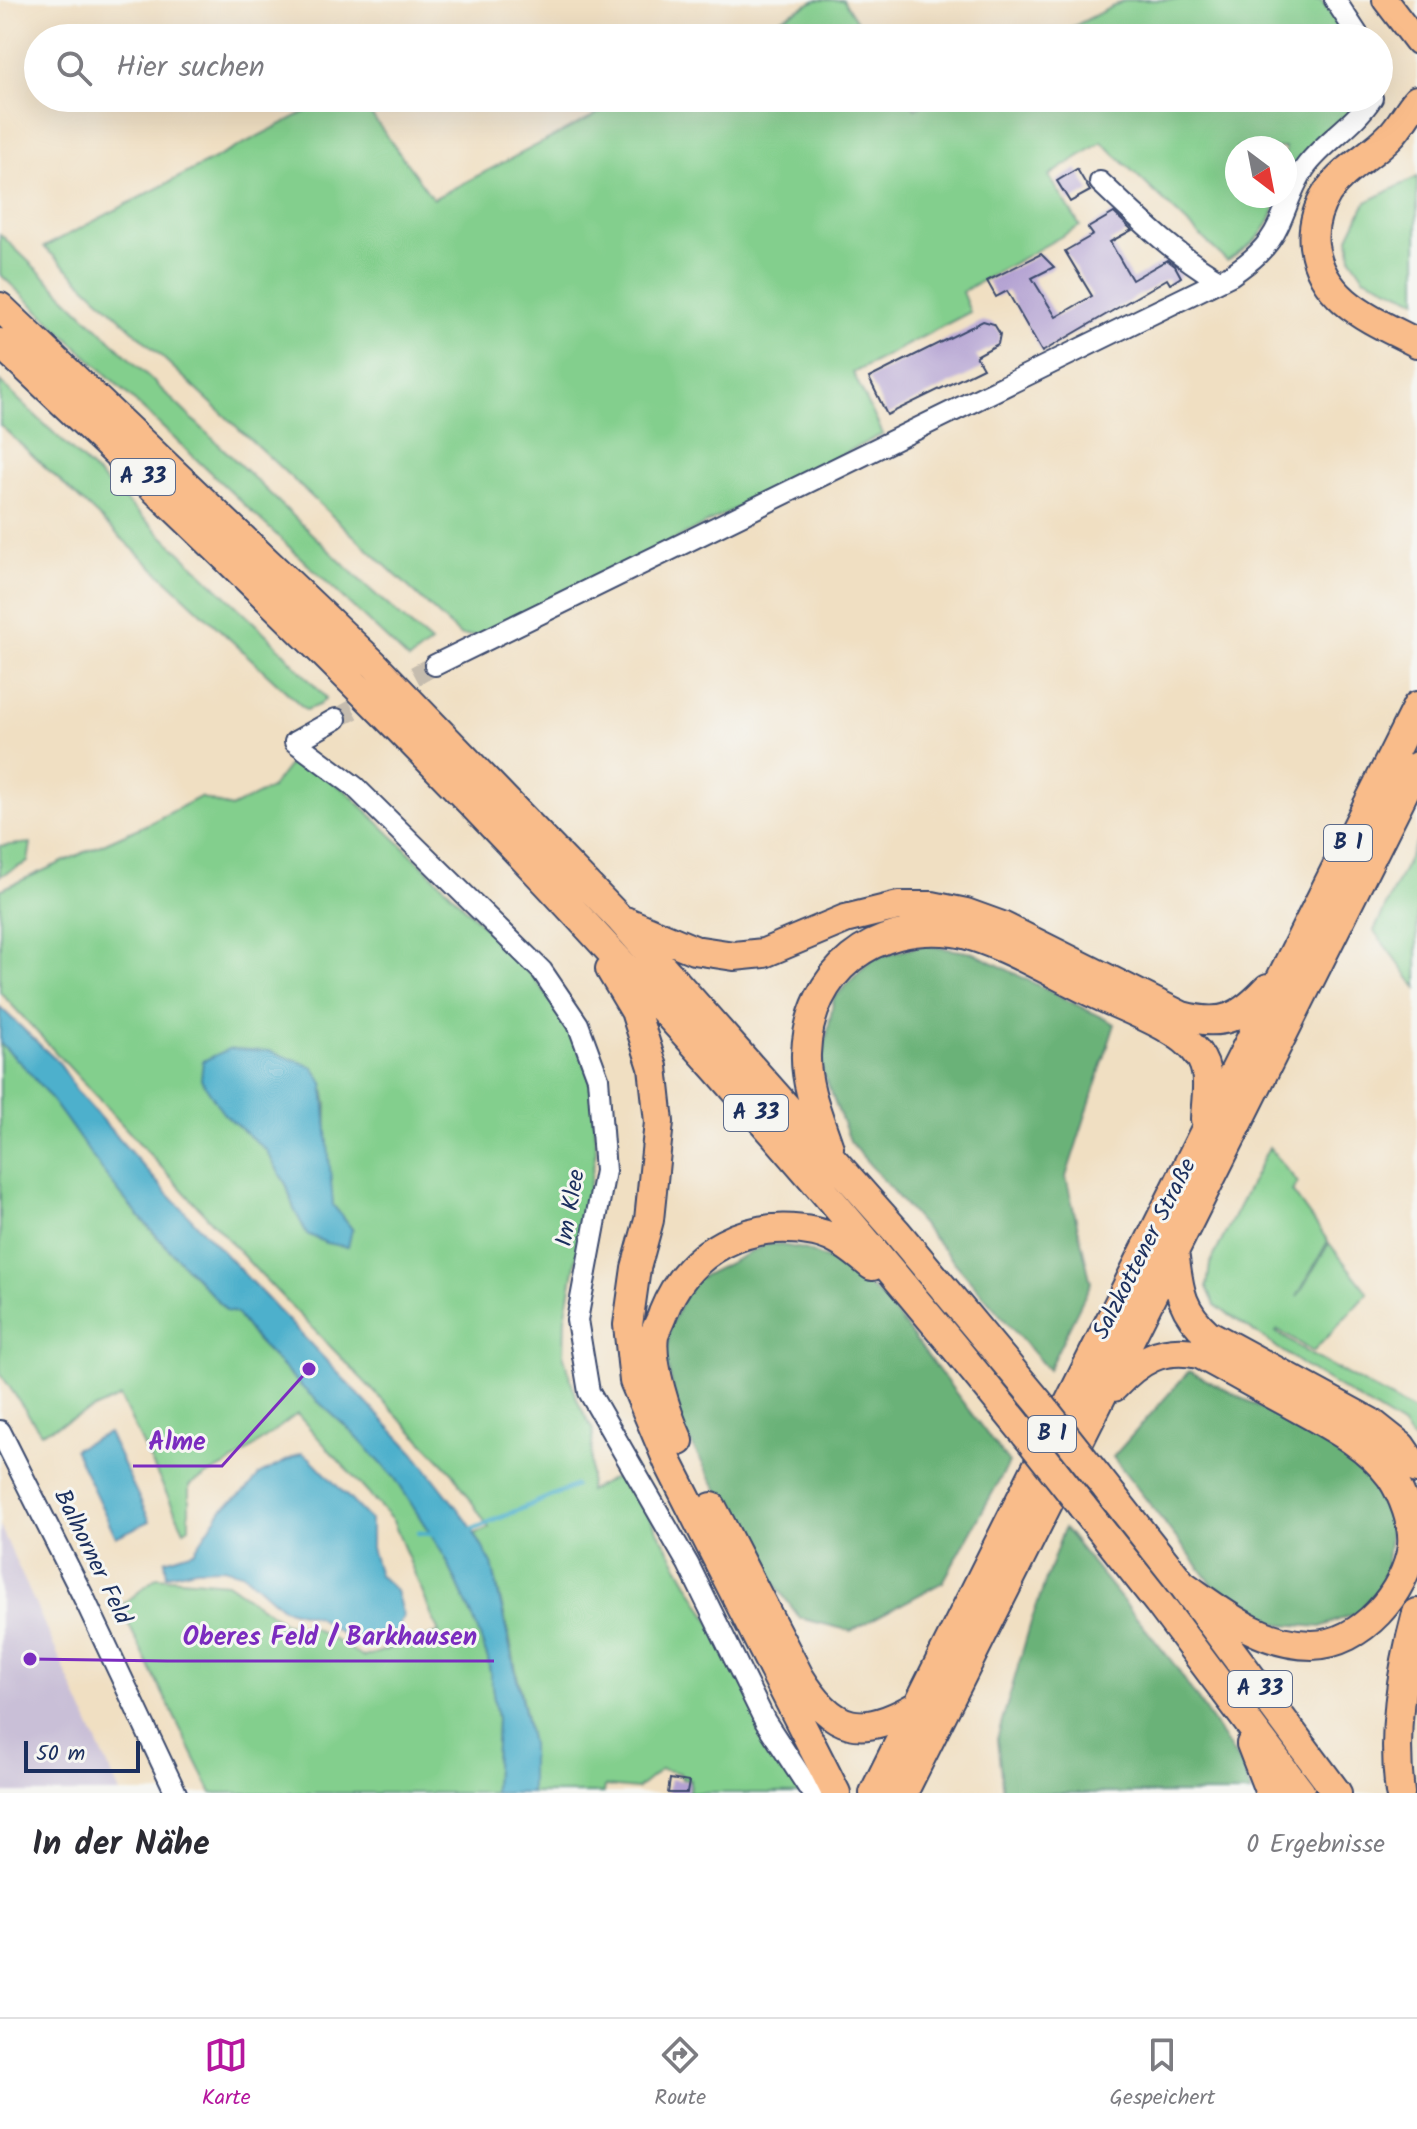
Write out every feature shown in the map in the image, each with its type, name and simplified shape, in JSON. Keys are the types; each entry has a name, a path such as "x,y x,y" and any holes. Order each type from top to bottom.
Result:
{"highway":[{"path":"1417,100 1405,131 1347,170 1328,193 1317,214 1313,238 1317,262 1327,284 1341,300 1417,343"},
{"name":"A 33","path":"0,307 374,664 619,918 896,1231 1041,1405 1182,1584 1337,1793"},
{"name":"A 33","path":"0,343 173,506 370,700 579,917 815,1179 1026,1435 1232,1699 1301,1793"},
{"name":"Salzkottener Straße","path":"874,1793 1417,706"},
{"name":"Salzkottener Straße","path":"903,1793 1417,766"},
{"path":"619,918 694,950 734,956 764,953 845,919 898,906 932,906 966,913 1002,926 1182,1016 1198,1021 1219,1021 1240,1015 1287,966"},
{"path":"579,917 635,1011 653,1067 658,1108 656,1173 649,1220 636,1268 628,1325 634,1381 669,1464 836,1793"},
{"path":"833,1161 811,1095 806,1055 811,1018 822,989 841,966 866,947 895,935 922,930 957,932 994,945 1170,1031 1188,1043 1199,1054 1207,1074 1204,1132"},
{"path":"918,1705 877,1725 858,1726 844,1723 813,1698 666,1413 654,1336 671,1294 682,1276 698,1260 733,1238 760,1231 789,1229 817,1232 845,1244 928,1313"},
{"path":"1174,1251 1182,1298 1193,1321 1208,1334 1372,1423 1401,1446 1417,1469"},
{"path":"1100,1402 1146,1357 1166,1351 1199,1354 1336,1429 1371,1453 1393,1480 1404,1504 1412,1545 1401,1582 1375,1615 1336,1640 1314,1645 1283,1642 1251,1631 1182,1584"},
{"path":"1400,1793 1395,1757 1401,1683 1417,1613"},
{"path":"1232,1699 1270,1793"}],"main road":[{"path":"1385,0 1417,42"}],"street":[{"path":"1335,0 1351,24"},
{"path":"435,665 1219,280 1251,261 1277,229 1299,175 1361,112"},
{"path":"1100,182 1154,234 1199,269 1219,280"},
{"name":"Im Klee","path":"336,719 295,742 354,786 542,971 578,1024 598,1078 605,1171 577,1320 589,1392 688,1564 765,1721 812,1793"},
{"name":"Balhorner Feld","path":"0,1431 85,1600 176,1793"}],"shaded area":[{"path":"0,1526 120,1793 0,1793"}],"green space":[{"path":"816,0 843,0 859,24 770,24"},
{"path":"1125,0 1321,0 1340,24 1078,24"},
{"path":"305,112 369,112 433,199 601,112 1354,112 1351,118 1297,160 1297,136 1225,136 1225,208 1275,208 1261,234 1227,261 1102,142 1049,176 1080,226 962,292 970,312 853,373 883,434 486,635 461,636 44,247"},
{"path":"1417,177 1417,300 1364,277 1351,258 1349,237 1366,202"},
{"path":"0,234 366,586 431,643 409,660 0,274"},
{"path":"0,382 268,636 326,698 319,705 306,710 0,425"},
{"path":"295,757 346,791 535,979 571,1028 591,1082 596,1151 565,1318 564,1357 578,1402 593,1430 589,1491 624,1472 803,1793 689,1793 690,1780 682,1779 680,1773 661,1769 637,1789 605,1786 604,1793 531,1793 531,1744 510,1640 492,1564 475,1534 489,1528 453,1473 260,1274 0,992 0,890 150,823 200,797 231,808 271,788","holes":["313,1067 323,1083 333,1205 352,1229 294,1209 287,1186 266,1150"]},
{"path":"1417,841 1417,988 1374,931"},
{"path":"31,843 28,862 0,876 0,846"},
{"path":"923,945 974,953 1115,1024 1066,1177 1091,1283 1048,1370 851,1143 821,1067 834,998 872,959"},
{"path":"0,1043 47,1094 115,1187 155,1235 227,1311 236,1313 256,1340 395,1478 445,1557 488,1659 497,1719 494,1793 212,1793 120,1607 157,1577 227,1583 285,1623 313,1628 364,1657 439,1633 393,1521 297,1414 236,1460 189,1485 189,1527 184,1530 120,1397 41,1433 0,1373"},
{"path":"1269,1147 1298,1183 1292,1191 1328,1241 1297,1297 1329,1243 1368,1293 1313,1352 1278,1330 1276,1332 1311,1355 1416,1412 1417,1445 1402,1426 1304,1366 1215,1305 1207,1287 1210,1264"},
{"path":"769,1243 804,1249 845,1267 885,1300 1009,1463 943,1582 851,1631 800,1618 758,1562 683,1429 666,1361 670,1326 691,1282"},
{"path":"1189,1371 1344,1450 1372,1473 1390,1501 1390,1535 1385,1582 1359,1612 1321,1627 1280,1624 1254,1617 1226,1602 1113,1457"},
{"path":"1064,1528 1174,1664 1242,1766 1251,1793 1003,1793 997,1739 1031,1622"}],"water":[{"path":"0,1007 60,1064 78,1093 166,1192 414,1453 468,1522 492,1564 531,1744 531,1793 494,1793 497,1719 488,1659 445,1557 395,1478 351,1431 304,1389 256,1339 236,1313 227,1311 128,1203 47,1094 0,1043"},
{"path":"229,1049 270,1051 313,1067 323,1083 333,1205 352,1229 348,1247 326,1243 307,1234 287,1186 266,1150 223,1113 201,1079 203,1061"},
{"path":"108,1433 150,1521 116,1537 74,1449"},
{"path":"302,1453 371,1521 371,1548 379,1575 396,1591 403,1616 395,1636 366,1642 342,1634 317,1617 282,1608 244,1574 223,1568 167,1575 165,1560 194,1551 222,1509 248,1489 260,1474"}],"building":[{"path":"1077,169 1090,191 1070,202 1057,181"},
{"path":"1114,213 1132,230 1110,242 1132,280 1167,260 1181,277 1170,284 1167,279 1042,352 1007,291 996,297 987,281 1041,254 1054,267 1032,278 1056,317 1092,296 1065,251 1093,235 1088,228"},
{"path":"983,321 994,324 1000,334 998,344 976,356 983,368 887,415 869,378"},
{"path":"670,1779 689,1782 687,1793 668,1793"}],"waterway":[{"path":"469,1531 575,1486"},
{"path":"419,1533 435,1534"}],"tunnel":[{"path":"336,719 435,665"}],"place":[{"name":"Alme","path":"309,1369"},
{"name":"Oberes Feld / Barkhausen","path":"30,1659"}]}
